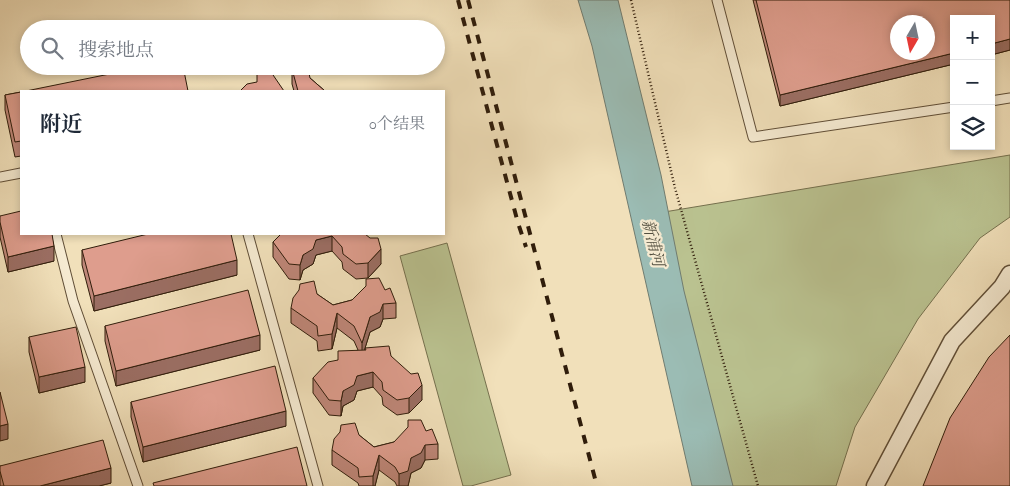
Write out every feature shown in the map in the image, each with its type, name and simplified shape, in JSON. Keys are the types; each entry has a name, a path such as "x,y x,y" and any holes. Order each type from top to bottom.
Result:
{"street":[{"path":"875,486 952,341 1007,282"}],"lane":[{"path":"718,0 754,137 950,108"},
{"path":"995,100 1010,98"},
{"path":"0,178 20,173"},
{"path":"56,235 73,301 138,486"},
{"path":"248,235 318,486"}],"path":[{"path":"631,0 676,188 758,486"}],"green space":[{"path":"1010,155 1010,217 980,238 918,319 855,427 836,486 726,486 658,213"},
{"path":"447,243 511,475 471,486 463,486 400,256"}],"water":[{"name":"新浦河","path":"578,0 618,0 661,175 684,291 733,486 692,486 592,46"}],"building":[{"path":"756,0 1010,0 1010,39 995,43 995,15 950,15 950,54 935,58 935,15 890,15 890,60 925,60 780,95"},
{"path":"105,75 185,75 188,90 31,90"},
{"path":"257,75 273,75 283,90 241,90 247,84 257,82"},
{"path":"294,75 309,75 310,78 324,90 298,90"},
{"path":"20,92 20,141 15,142 5,95"},
{"path":"20,211 20,235 52,235 54,246 8,257 0,216"},
{"path":"144,235 231,235 237,260 94,296 82,250"},
{"path":"280,235 366,235 370,238 378,238 381,249 368,263 356,264 343,254 342,247 332,236 316,240 313,249 303,255 300,265 289,264 273,242"},
{"path":"379,278 385,290 390,288 396,303 383,304 380,312 370,317 362,343 354,326 337,313 332,334 318,336 317,326 291,308 293,298 299,290 300,284 314,281 317,294 333,305 352,300 366,286 366,279"},
{"path":"248,290 260,335 116,371 105,326"},
{"path":"76,327 85,367 39,377 29,337"},
{"path":"1010,335 1010,486 923,486 950,418 989,357"},
{"path":"389,346 391,356 411,374 418,373 422,385 409,398 397,400 383,390 382,382 373,372 357,376 354,385 343,391 341,401 329,400 313,378 328,362 338,360 338,351 366,350 365,348"},
{"path":"275,366 286,411 143,447 131,402"},
{"path":"0,392 8,424 0,426"},
{"path":"408,420 421,420 426,431 432,429 438,444 425,445 421,453 411,458 408,471 399,474 395,467 379,455 373,476 359,477 358,468 332,450 334,439 340,432 341,425 355,423 359,435 374,447 394,442 408,427"},
{"path":"103,440 111,468 40,486 4,486 0,466"},
{"path":"297,447 307,486 154,486 153,483"}],"railway":[{"path":"458,0 526,247"},
{"path":"468,0 597,486"}]}
